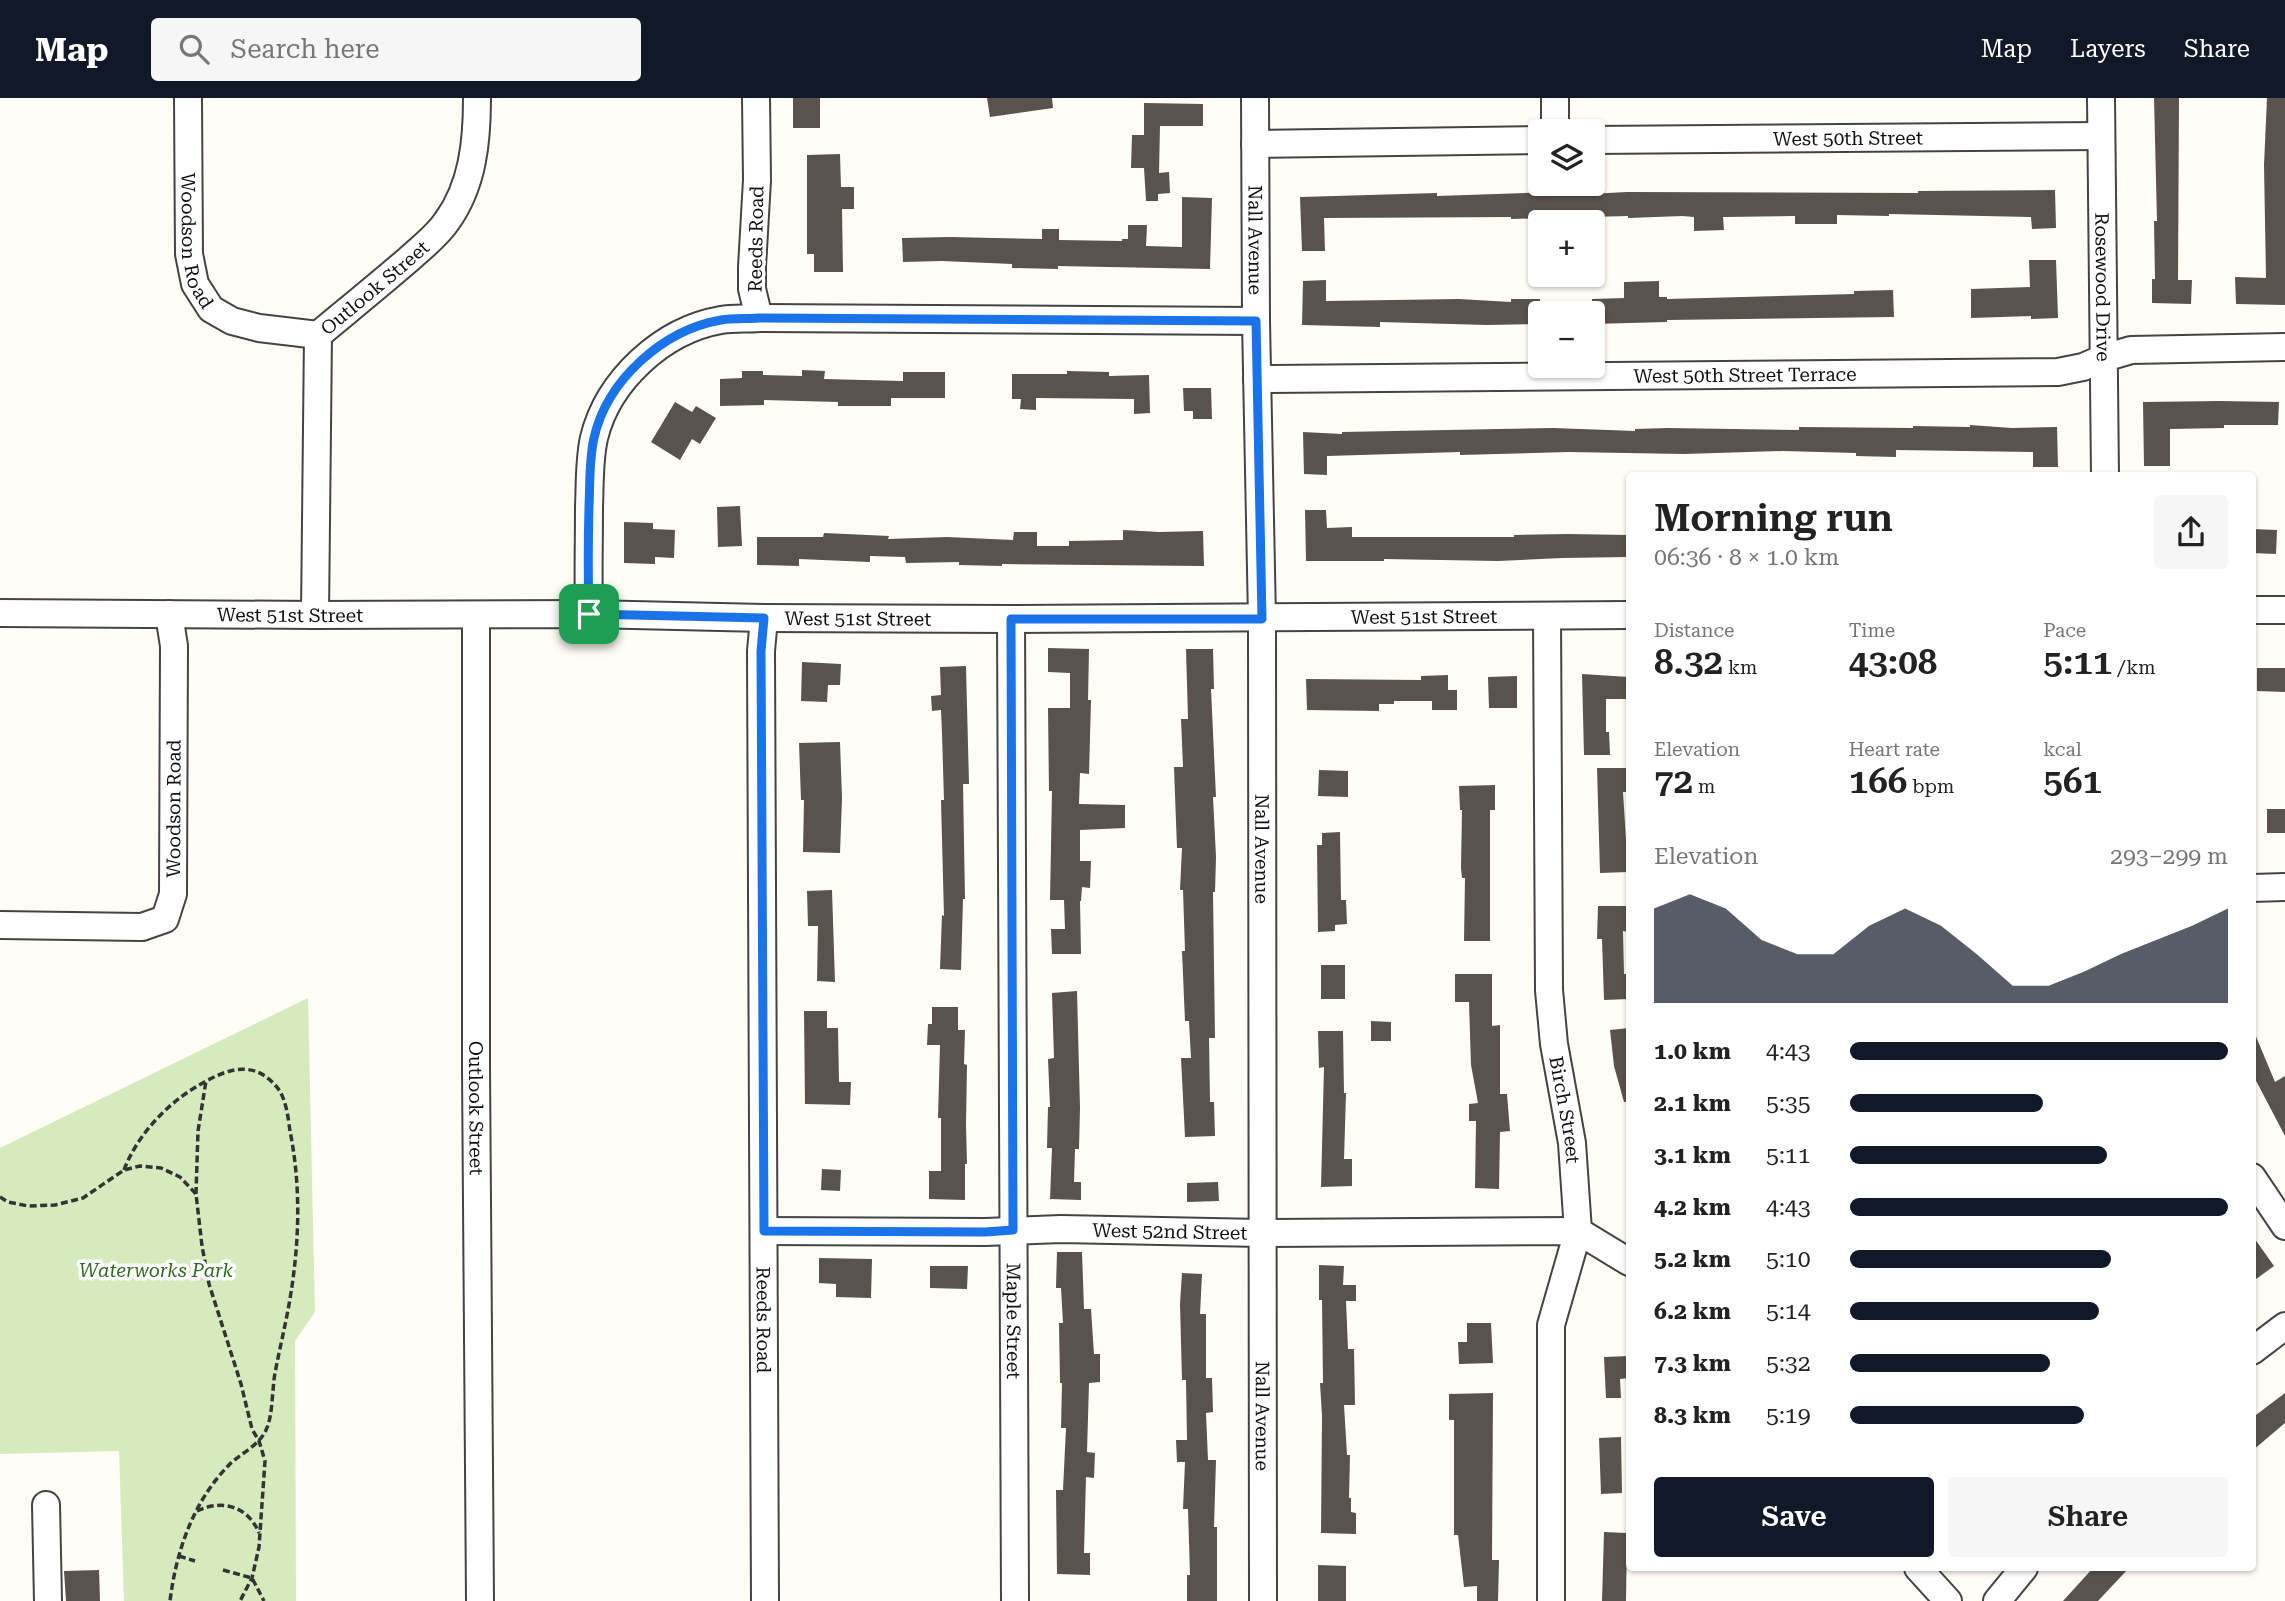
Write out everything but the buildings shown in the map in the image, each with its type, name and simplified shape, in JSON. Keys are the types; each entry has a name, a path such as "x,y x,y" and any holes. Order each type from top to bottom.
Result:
{"street":[{"name":"Woodson Road","path":"188,98 190,254 195,284 211,309 232,321 259,328 318,335"},
{"name":"Outlook Street","path":"314,615 318,335 435,236 448,221 469,176 475,152 477,98"},
{"name":"Reeds Road","path":"589,614 591,457 595,434 614,392 644,358 680,334 722,320 759,318 752,289 757,180 756,98"},
{"name":"Nall Avenue","path":"1255,98 1262,619 1263,1601"},
{"path":"1555,98 1555,119"},
{"name":"Rosewood Drive","path":"2101,98 2105,472"},
{"name":"West 50th Street","path":"1605,140 2101,136"},
{"path":"1255,144 1528,140"},
{"path":"759,318 1256,321"},
{"name":"West 50th Street Terrace","path":"1257,379 2058,372 2083,367 2131,350 2285,347"},
{"path":"2256,611 2285,610"},
{"name":"West 51st Street","path":"0,613 476,616 589,614 1011,619 1626,615"},
{"name":"Woodson Road","path":"0,925 142,927 165,919 173,894 173,646 169,614"},
{"name":"Outlook Street","path":"476,616 480,1601"},
{"name":"Birch Street","path":"1546,616 1549,990 1554,1044 1572,1143 1578,1231 1551,1325 1551,1601"},
{"name":"Reeds Road","path":"764,618 761,651 765,1601"},
{"name":"Maple Street","path":"1011,619 1015,1601"},
{"path":"2256,887 2285,887"},
{"path":"2256,1183 2285,1226"},
{"name":"West 52nd Street","path":"764,1231 1578,1231"},
{"path":"1578,1231 1626,1260"},
{"path":"2256,1348 2285,1326"},
{"path":"46,1505 48,1601"},
{"path":"1921,1571 1948,1601"},
{"path":"1997,1601 2022,1571"}],"path":[{"path":"124,1170 130,1152 154,1122 189,1091 206,1082 231,1070 247,1068 258,1070 279,1089 287,1112 299,1196 296,1253 267,1429 259,1441 227,1467 205,1496 189,1526 179,1556 170,1601"},
{"path":"206,1082 198,1131 197,1195 202,1246 209,1284 241,1384 252,1429 265,1461 260,1535 252,1578 240,1601"},
{"path":"0,1197 8,1202 28,1206 55,1205 83,1198 124,1170 140,1166 161,1168 180,1177 197,1195"},
{"path":"197,1511 214,1505 238,1508 255,1523 260,1535"},
{"path":"179,1556 195,1561"},
{"path":"223,1570 252,1578 264,1601"}],"green space":[{"name":"Waterworks Park","path":"308,998 315,1312 295,1341 296,1601 124,1601 119,1451 0,1454 0,1148"}],"route":[{"path":"759,318 1256,321 1262,619 1011,619 1013,1230 764,1231 761,651 764,618 589,614 591,457 595,434 614,392 628,373 661,345 680,334 722,320 759,318"}]}
